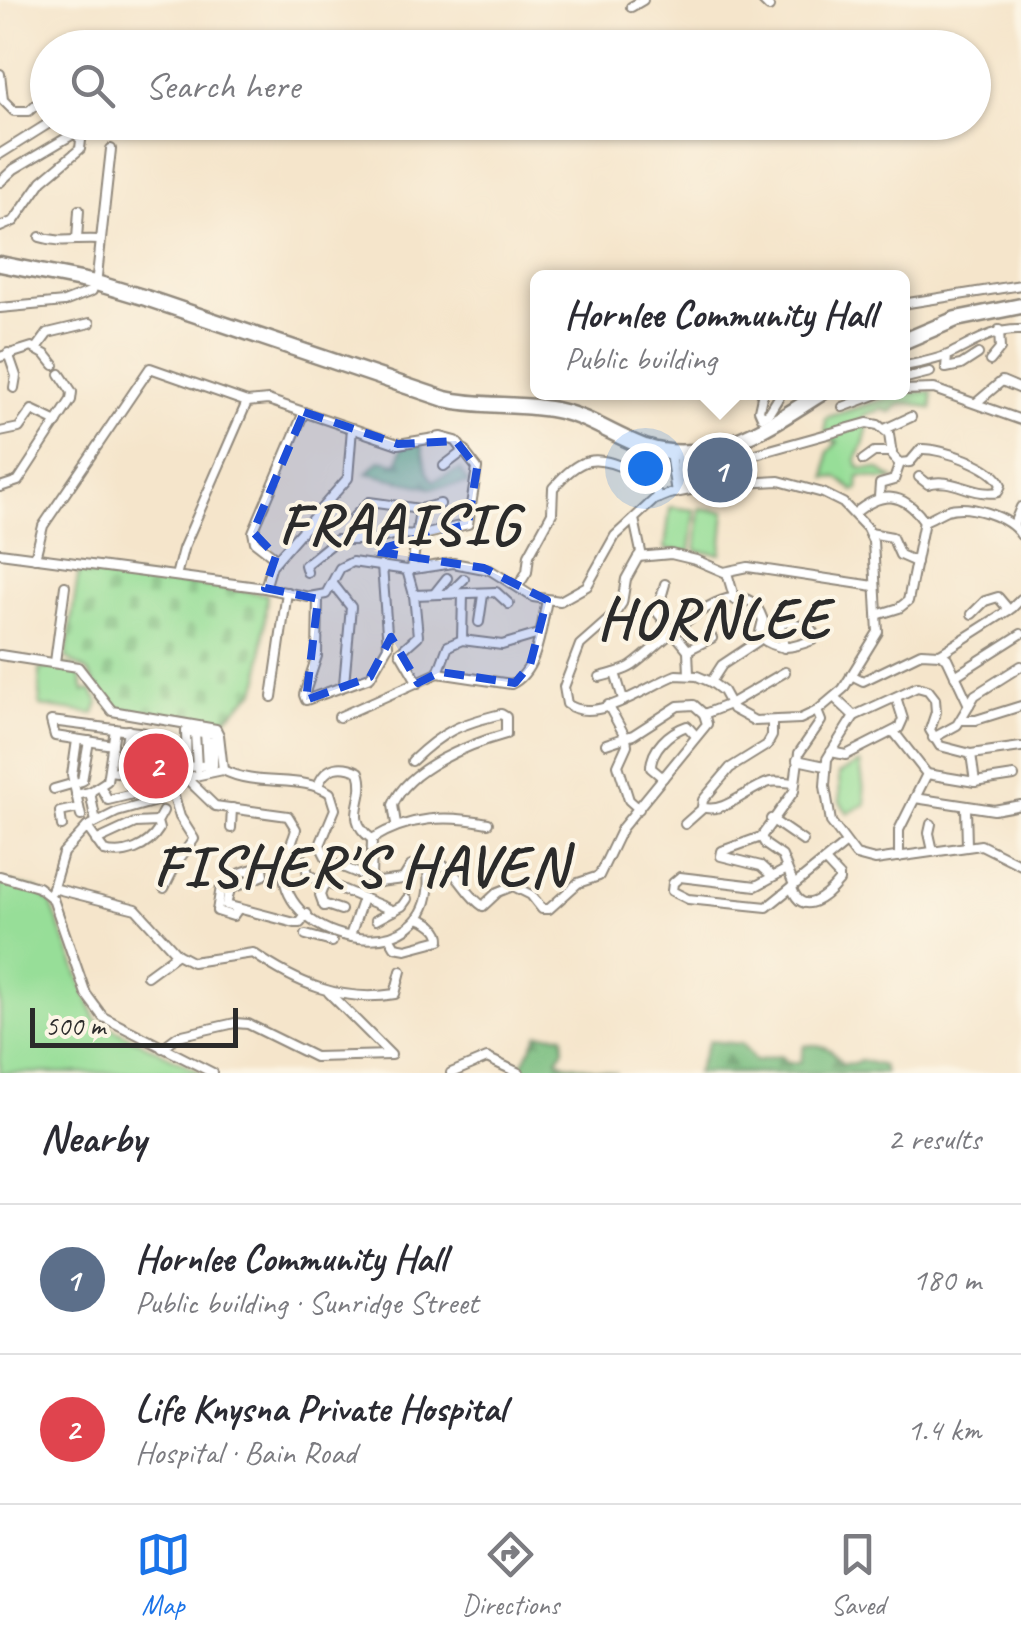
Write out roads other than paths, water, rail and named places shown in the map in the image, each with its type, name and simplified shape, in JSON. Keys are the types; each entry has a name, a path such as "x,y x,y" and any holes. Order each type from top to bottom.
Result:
{"highway":[{"path":"0,264 96,284 190,312 445,399 561,411 647,448 701,451 735,443 764,430 811,400"},
{"path":"910,339 956,319 1021,306"}],"street":[{"path":"631,7 643,0"},
{"path":"0,74 3,100 14,111 30,110"},
{"path":"0,154 30,135"},
{"path":"0,182 14,168 63,140"},
{"path":"0,228 14,221 42,181 80,149 80,140"},
{"path":"0,308 73,300 90,293 96,284 110,149"},
{"path":"77,239 79,210"},
{"path":"40,237 66,243 77,239 100,240"},
{"path":"910,303 1020,285"},
{"path":"36,348 48,333 90,323"},
{"path":"990,360 1000,348 999,330"},
{"path":"910,363 947,356 999,330 1021,330"},
{"path":"0,487 18,481 72,397 57,370 36,348 26,347 4,355 16,376 14,388"},
{"path":"947,356 948,368 978,354"},
{"path":"35,558 42,526 150,368 247,402 264,399 394,443 445,437 465,450 478,471 468,524 416,536 336,540 314,558"},
{"path":"910,377 930,372"},
{"path":"976,403 1000,382 1021,389"},
{"path":"910,390 934,389 1021,420"},
{"path":"761,400 762,416 769,413 777,400"},
{"path":"844,407 863,400"},
{"path":"176,576 183,549 247,402"},
{"path":"0,432 19,428 32,410 57,422"},
{"path":"276,559 255,542 253,532 304,412"},
{"path":"736,483 738,465 745,456 867,423 885,429 911,417"},
{"path":"265,588 268,571 276,559 348,478 352,428"},
{"path":"885,429 900,463"},
{"path":"900,463 910,462 921,450 932,449 991,470 1000,481 998,492 988,494 941,480 928,484 919,477"},
{"path":"444,466 465,450"},
{"path":"674,451 679,492"},
{"path":"863,460 874,452 892,452"},
{"path":"518,586 527,572 529,554 552,513 553,488 574,467 597,459 610,461 650,481 659,498"},
{"path":"870,479 880,484 894,480 900,463"},
{"path":"382,566 388,646 370,677 306,700 304,695 317,656 318,597 347,563 382,566 410,570 446,563 476,566 497,572 533,597 565,600 588,586 610,543 634,519 659,498 736,483 788,482 832,496 870,533 880,614 878,632 835,698 800,719 749,719 730,704 723,690 689,674 676,675 590,712 573,708 565,699 564,684 583,640 620,608 626,579 641,545 634,519"},
{"path":"879,498 880,484"},
{"path":"966,508 972,490"},
{"path":"854,514 879,498 904,502 924,521"},
{"path":"352,539 354,518 369,502 420,509 440,504"},
{"path":"1014,524 1021,507"},
{"path":"924,521 948,510 966,508 1014,524 1021,535"},
{"path":"400,652 418,636 410,570 420,509"},
{"path":"880,614 908,601 924,521"},
{"path":"870,533 892,537 900,555 916,562"},
{"path":"0,554 318,597"},
{"path":"638,557 671,554 728,573 748,567 874,586"},
{"path":"728,573 735,600"},
{"path":"435,593 447,578"},
{"path":"450,593 464,578"},
{"path":"333,584 352,607 344,684"},
{"path":"665,584 657,612 688,650 689,674"},
{"path":"55,662 65,586"},
{"path":"272,697 287,592"},
{"path":"414,595 498,592 509,604"},
{"path":"462,594 462,640"},
{"path":"479,622 483,594"},
{"path":"972,614 993,598 1000,598 1009,610"},
{"path":"940,654 1021,599"},
{"path":"339,717 438,673 514,684 530,665 548,600"},
{"path":"600,676 637,662 670,630 709,606 742,600 759,610 763,620 760,637 722,665 711,682"},
{"path":"760,637 784,648 813,640 815,634 810,628 786,621 780,625 784,648"},
{"path":"794,622 800,644"},
{"path":"438,673 448,646 462,640 502,645 539,634"},
{"path":"955,676 1021,634"},
{"path":"688,650 712,638"},
{"path":"388,646 400,652 418,684"},
{"path":"851,676 863,681 922,652 940,654 946,658 969,705"},
{"path":"0,654 82,669 112,712 218,731 223,770"},
{"path":"933,738 961,720 976,695 1021,666"},
{"path":"615,672 623,700"},
{"path":"704,714 730,704 785,672"},
{"path":"1021,748 971,754 946,749 930,730 936,705 930,682 854,716 824,766 830,822 845,844 865,860 900,858 967,845 990,848 1021,866"},
{"path":"831,752 846,755 894,732 903,719 896,697"},
{"path":"835,698 854,716"},
{"path":"306,935 372,941 389,937 418,918 426,902 428,872 440,862 450,868 480,905 486,906 498,892 513,886 531,895 542,909 549,909 578,883 599,876 618,835 707,724 694,704 678,706 626,738 606,744"},
{"path":"608,705 626,738 627,746 618,765 636,813"},
{"path":"961,720 970,722 1021,706"},
{"path":"772,876 761,866 721,856 722,852 761,837 796,783 801,748 820,721 817,711"},
{"path":"396,824 396,798 423,771 462,747 506,734 506,717 502,714 455,726 433,740 412,761"},
{"path":"113,745 52,732 53,720 128,730 155,739"},
{"path":"686,824 703,808 704,800 730,768 767,745 772,722"},
{"path":"179,723 178,730 195,731"},
{"path":"663,778 651,762 668,736 687,726 696,736"},
{"path":"54,789 90,792 107,782 115,729"},
{"path":"121,772 128,730"},
{"path":"195,731 186,779 211,805 276,812 291,820 296,828 284,867 289,889 293,900 332,942"},
{"path":"187,767 202,767 195,731"},
{"path":"894,732 927,774 975,782 1014,776"},
{"path":"62,826 60,812 80,812 72,773 77,740"},
{"path":"75,790 83,780 89,742"},
{"path":"971,754 975,782"},
{"path":"797,760 824,766"},
{"path":"318,786 324,774 334,768 359,772 362,784 357,819 361,830 372,839"},
{"path":"213,1073 112,1024 93,1007 51,891 63,853 91,824 151,803 186,779 223,770 243,780 318,786 330,793 336,805 320,842 323,856 383,883 399,881 411,866"},
{"path":"100,786 108,800 141,792 134,774 109,771"},
{"path":"900,858 899,830 927,774"},
{"path":"703,808 720,807 771,782 796,783"},
{"path":"164,888 194,839 179,815 172,790"},
{"path":"90,792 91,824 96,841 106,853 135,850 155,836 163,811"},
{"path":"915,798 978,809 1021,805"},
{"path":"978,809 979,798"},
{"path":"231,828 232,808"},
{"path":"966,808 967,845"},
{"path":"372,839 396,824 452,816 488,824"},
{"path":"771,820 803,840"},
{"path":"96,841 134,823 157,822"},
{"path":"931,824 928,833 933,851"},
{"path":"761,837 782,856 796,898 803,903 819,900 839,881 825,861"},
{"path":"371,878 372,839"},
{"path":"787,869 756,886 680,877 672,890 688,899 763,908 774,904 845,844"},
{"path":"305,860 306,874 313,882 324,882 394,912"},
{"path":"221,904 220,887 231,878 258,868 264,875 230,889 217,911 236,915 238,909 296,924 307,914"},
{"path":"0,876 136,909 177,954 201,963 252,953 271,968 329,993 391,1056 314,1057 248,1024 235,1023 178,1036 162,1048"},
{"path":"324,882 320,896 323,905 340,910"},
{"path":"350,936 363,898"},
{"path":"376,920 404,905 406,899"},
{"path":"389,937 395,947 403,948 440,941 434,927 418,918"},
{"path":"147,976 177,954"},
{"path":"329,993 393,994 401,971"},
{"path":"452,1073 486,1058 513,1072"}],"place":[{"name":"Hornlee Community Hall","path":"720,470"},
{"name":"Life Knysna Private Hospital","path":"156,766"}],"district":[{"name":"FRAAISIG","path":"400,523"},
{"name":"HORNLEE","path":"714,617"},
{"name":"FISHER'S HAVEN","path":"361,865"}]}
